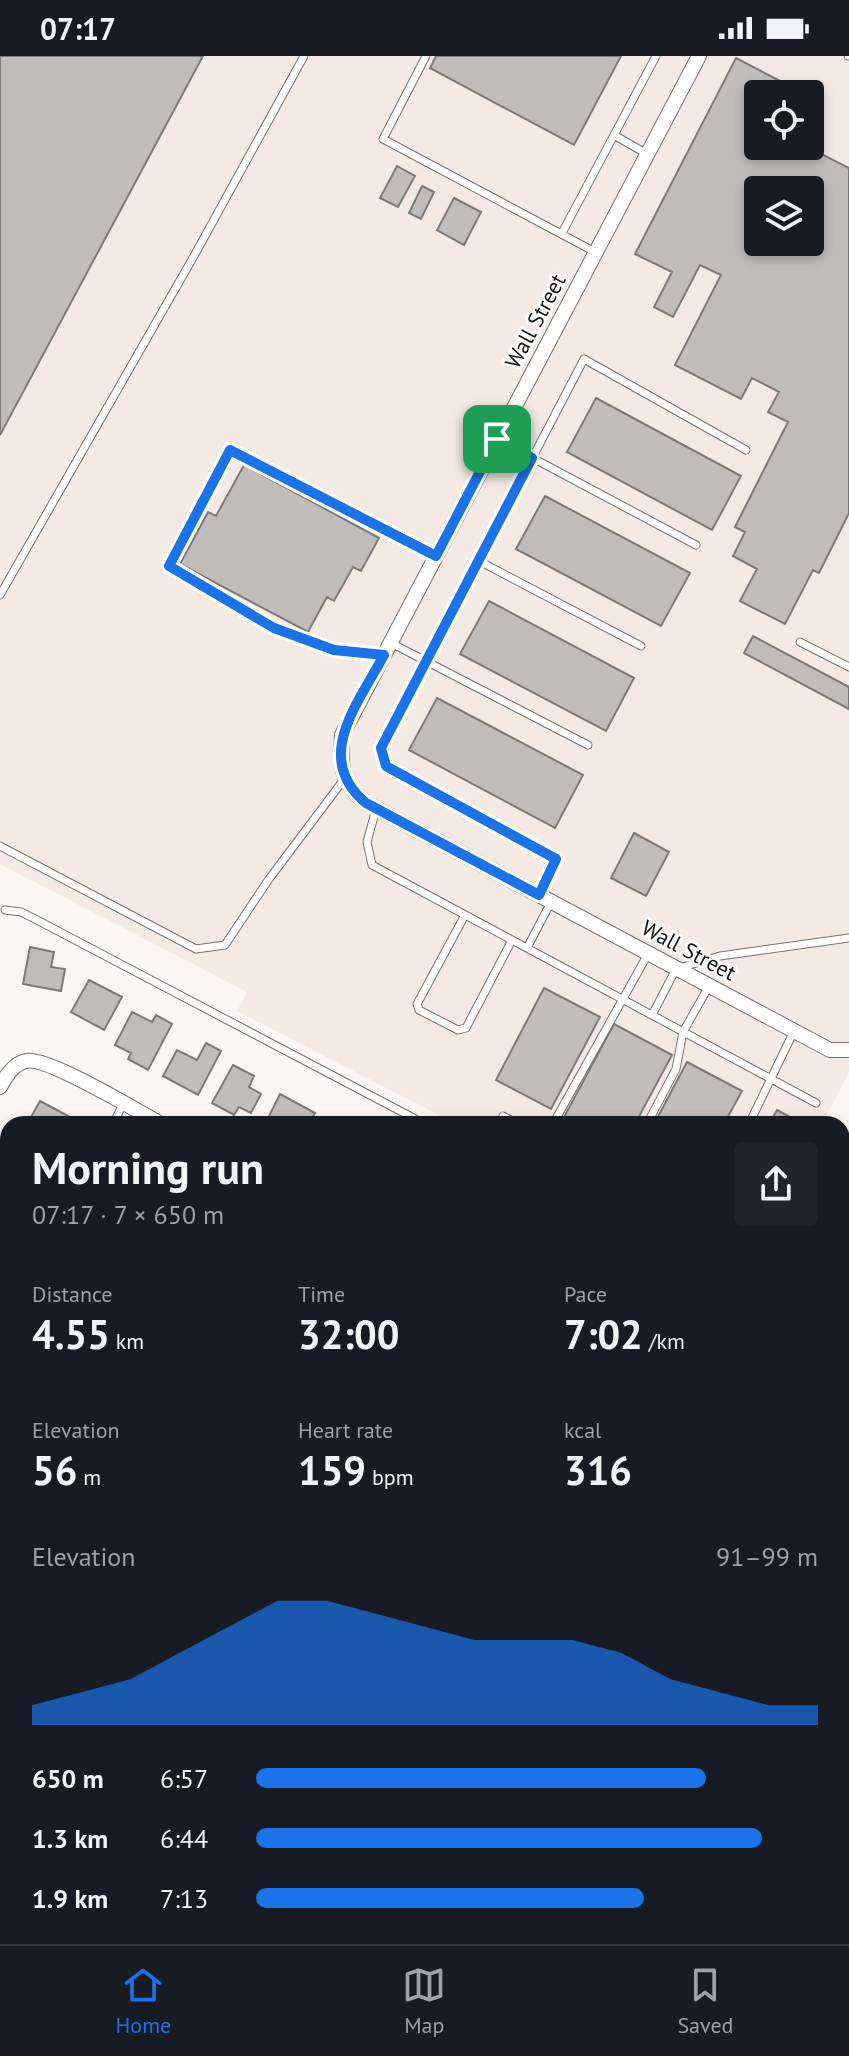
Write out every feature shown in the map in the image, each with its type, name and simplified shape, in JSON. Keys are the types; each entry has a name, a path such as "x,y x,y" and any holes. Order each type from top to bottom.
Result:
{"street":[{"name":"Wall Street","path":"699,56 342,735 340,766 352,792 376,809 830,1050 849,1050"},
{"path":"0,1087 7,1073 23,1061 34,1060 58,1068 146,1116"}],"lane":[{"path":"0,595 304,56"},
{"path":"426,56 383,139 596,252"},
{"path":"562,233 656,56"},
{"path":"614,135 647,154"},
{"path":"527,948 556,859 386,766 381,748 584,359 746,450"},
{"path":"497,439 696,545"},
{"path":"436,556 230,450 169,566 274,628 334,650 387,649 426,662 588,745"},
{"path":"479,561 641,646"},
{"path":"800,642 849,667"},
{"path":"0,846 196,949 225,945 269,879 345,778"},
{"path":"376,809 367,842 372,865 816,1103"},
{"path":"5,910 21,912 37,920 410,1116"},
{"path":"465,915 417,1004 419,1010 458,1030 466,1028 512,940"},
{"path":"652,1015 676,969 720,956 849,938"},
{"path":"557,1116 648,954"},
{"path":"651,1116 676,1069 683,1032 709,986"},
{"path":"752,1116 794,1031"},
{"path":"117,1116 123,1104"}],"shaded area":[{"path":"0,56 849,56 849,1073 826,1116 440,1116 237,1011 247,992 0,864"}],"building":[{"path":"0,56 203,56 0,435"},
{"path":"436,56 621,56 574,145 430,68"},
{"path":"736,58 778,80 744,80 744,160 824,160 824,155 849,168 849,513 819,573 813,570 785,624 740,601 757,569 733,556 745,532 735,527 788,422 768,412 779,392 752,378 741,399 675,365 721,275 700,265 673,317 654,307 672,272 635,254"},
{"path":"397,166 415,176 398,207 380,198"},
{"path":"422,186 434,192 421,219 409,213"},
{"path":"454,198 481,212 464,245 437,230"},
{"path":"596,398 741,476 712,530 567,452"},
{"path":"244,465 379,538 361,571 353,567 334,601 327,597 308,632 180,564 208,512 216,516"},
{"path":"545,496 690,573 661,626 516,549"},
{"path":"489,601 634,678 606,731 460,654"},
{"path":"753,636 849,687 849,709 744,653"},
{"path":"437,698 583,775 555,828 409,750"},
{"path":"634,833 669,852 646,896 611,878"},
{"path":"30,947 54,952 51,967 65,969 61,991 23,984"},
{"path":"89,980 122,997 104,1030 71,1012"},
{"path":"544,988 600,1017 551,1109 496,1080"},
{"path":"132,1012 152,1022 156,1015 172,1024 148,1070 128,1059 131,1053 115,1045"},
{"path":"614,1024 672,1055 639,1116 565,1116"},
{"path":"206,1043 221,1051 198,1095 163,1076 177,1050 197,1060"},
{"path":"687,1062 742,1091 728,1116 658,1116"},
{"path":"233,1065 254,1076 249,1087 261,1094 251,1113 239,1107 234,1115 212,1103"},
{"path":"280,1094 315,1113 313,1116 269,1116"},
{"path":"40,1101 68,1116 32,1116"},
{"path":"777,1110 788,1116 774,1116"}],"route":[{"path":"497,439 532,458 381,748 386,766 556,859 539,895 366,803 352,792 340,766 342,735 384,655 334,650 274,628 169,566 230,450 436,556 497,439"}]}
